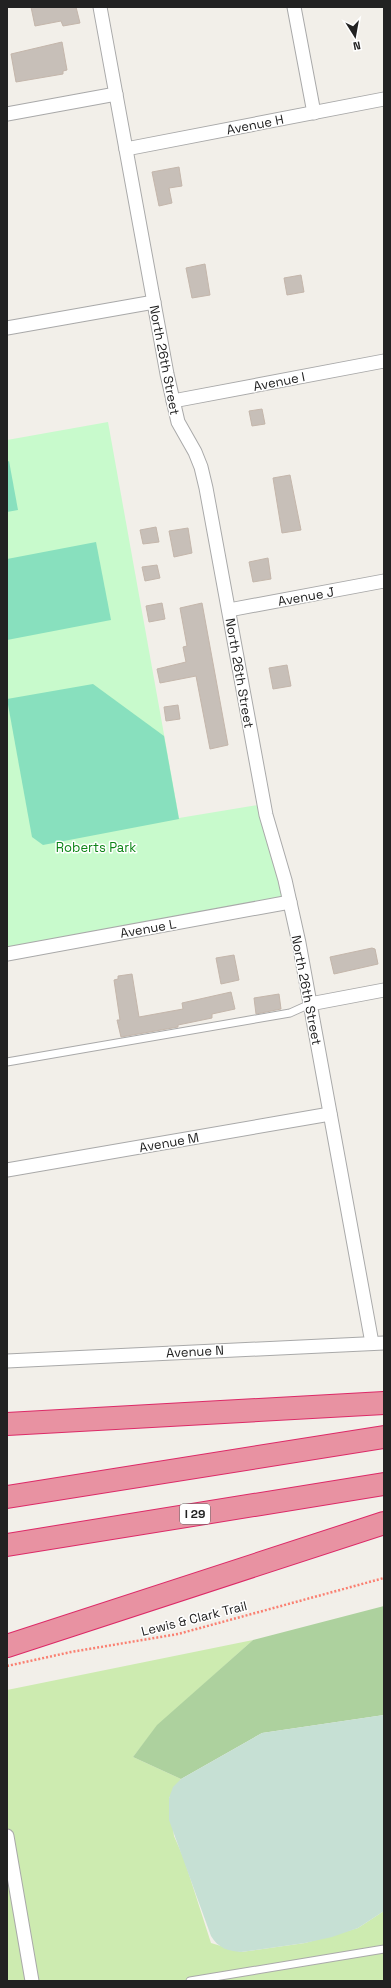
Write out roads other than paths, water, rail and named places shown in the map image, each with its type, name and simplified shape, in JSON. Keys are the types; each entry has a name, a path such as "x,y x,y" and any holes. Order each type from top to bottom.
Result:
{"highway":[{"path":"7,1424 384,1403"},
{"path":"7,1497 384,1437"},
{"name":"I 29","path":"7,1545 384,1484"},
{"path":"7,1646 384,1523"}],"street":[{"name":"North 26th Street","path":"100,7 173,400 178,422 201,467 266,815 290,902 330,1114 378,1343"},
{"path":"294,7 314,113"},
{"path":"7,114 116,94"},
{"name":"Avenue H","path":"126,149 384,99"},
{"path":"7,328 154,302"},
{"name":"Avenue I","path":"173,400 384,361"},
{"name":"Avenue J","path":"228,610 384,582"},
{"name":"Avenue L","path":"7,954 290,902"},
{"path":"310,1004 384,990"},
{"name":"Avenue M","path":"7,1170 330,1114"},
{"name":"Avenue N","path":"7,1361 378,1343"},
{"path":"7,1836 32,1981"}],"lane":[{"path":"7,1062 290,1013 310,1004"},
{"path":"190,1981 384,1949"}],"park label":[{"name":"Roberts Park","path":"96,847"}]}
